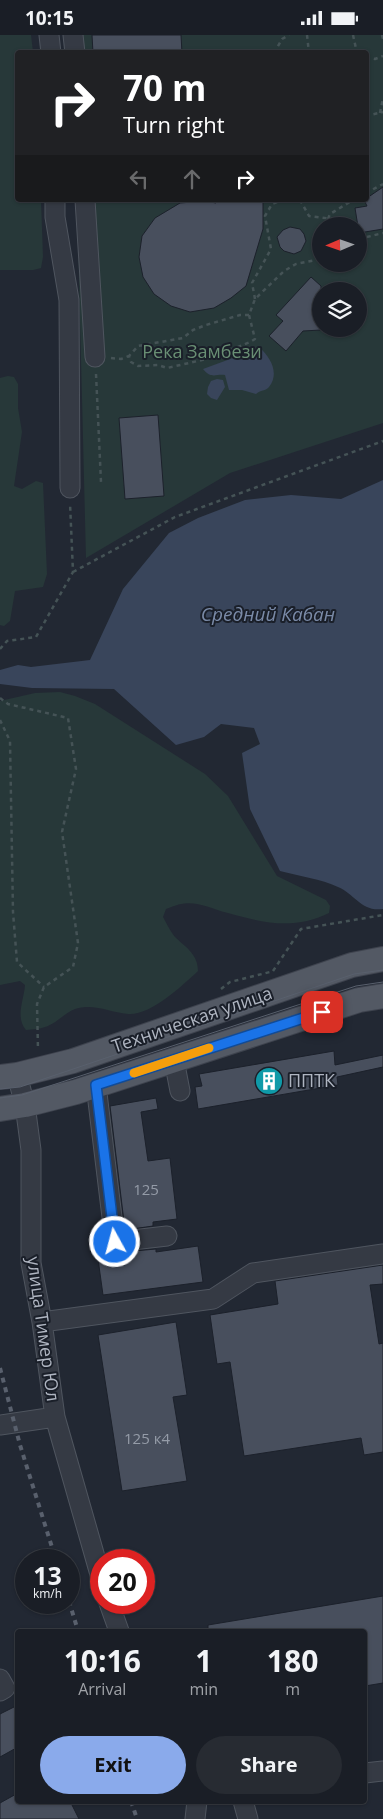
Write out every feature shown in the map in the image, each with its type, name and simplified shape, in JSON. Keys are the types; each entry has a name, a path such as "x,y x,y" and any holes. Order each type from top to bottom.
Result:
{"main road":[{"name":"Техническая улица","path":"8,1076 73,1061 352,965 383,959"},
{"name":"Техническая улица","path":"0,1109 26,1105 96,1085 359,1000 383,997"}],"street":[{"path":"49,35 51,50"},
{"path":"73,35 75,50"},
{"path":"55,202 55,217 69,300 70,488"},
{"path":"85,202 95,357"},
{"path":"174,1060 180,1091"},
{"name":"улица Тимер Юл","path":"8,1076 26,1105 31,1149 31,1263 42,1322 55,1417 93,1549"},
{"path":"96,1085 115,1242 167,1236"},
{"path":"42,1322 213,1299 253,1273 383,1254"},
{"path":"0,1425 55,1417"},
{"path":"113,1614 118,1629"},
{"path":"367,1773 383,1771"},
{"path":"195,1819 197,1804"},
{"path":"244,1804 248,1819"}],"path":[{"path":"276,50 282,39 289,35"},
{"path":"306,35 308,50"},
{"path":"353,35 357,50"},
{"path":"382,35 383,39"},
{"path":"369,58 375,59 383,56"},
{"path":"381,113 383,98"},
{"path":"369,191 383,184"},
{"path":"255,299 252,283 271,249 265,216 272,205 278,202"},
{"path":"301,202 309,216 315,217"},
{"path":"329,217 330,214 351,202"},
{"path":"368,237 383,233"},
{"path":"249,315 240,315 206,325 193,330 183,338 138,346 129,356 131,362 138,366 158,365 166,368 210,358 250,342 255,339 249,315 255,299 284,271 296,264 312,261"},
{"path":"95,357 101,482"},
{"path":"72,572 175,517 383,441"},
{"path":"0,649 7,641 36,637 72,572 70,488"},
{"path":"0,699 8,704 68,718 76,769 62,831 78,943 73,967 44,987 37,1004 38,1052"},
{"path":"0,720 10,741 13,912 17,962 44,987"},
{"path":"273,971 301,929 383,915"}],"green space":[{"path":"0,35 31,35 33,50 15,50 15,202 41,202 43,257 41,268 33,270 0,270"},
{"name":"Река Замбези","path":"67,35 383,35 383,423 230,473 86,558 77,202 369,202 369,50 71,50"},
{"path":"14,377 18,384 18,408 22,432 14,486 22,489 36,481 43,483 47,574 43,587 15,591 10,621 4,626 0,625 0,378"},
{"path":"60,692 95,704 205,774 228,796 277,876 326,900 330,906 329,913 304,922 279,923 254,920 204,905 190,903 175,905 166,909 163,917 174,936 194,956 198,965 198,971 175,992 156,1005 137,1013 128,1014 95,1007 82,1007 71,1011 49,1026 26,1030 21,1020 25,985 20,981 0,985 0,701 35,693"}],"water":[{"path":"260,348 270,361 274,376 268,388 256,394 242,390 229,390 225,375 211,375 203,369"},
{"path":"223,380 225,387 217,400 207,394 211,381"},
{"name":"Средний Кабан","path":"383,480 383,909 369,908 344,890 331,884 280,871 250,809 242,753 260,744 254,728 221,724 204,737 176,745 114,689 32,688 0,684 0,670 18,665 31,667 90,660 123,589 169,533 198,518 245,500 291,495 341,499"}],"building":[{"path":"92,35 181,35 182,50 93,50"},
{"path":"383,187 383,229 368,232 368,217 356,217 355,208 367,206 365,202 369,202 369,197"},
{"path":"263,202 263,229 246,286 214,308 190,312 171,306 154,294 143,277 139,257 142,236 155,218 180,203"},
{"path":"290,227 300,229 306,241 301,251 294,254 284,251 280,247 277,237 283,230"},
{"path":"311,277 317,282 312,282 312,330 303,331 286,351 269,336 283,321 276,315"},
{"path":"158,415 164,496 125,499 119,418"},
{"name":"ППТК","path":"334,1051 335,1065 383,1055 383,1067 337,1077 338,1085 198,1109 195,1087 202,1086 199,1074"},
{"path":"156,1098 158,1109 141,1112 148,1161 170,1158 177,1219 153,1222 153,1226 125,1230 110,1106"},
{"path":"198,1246 203,1282 103,1295 98,1259 113,1257 112,1253 156,1249 156,1252"},
{"path":"383,1265 383,1284 370,1285 379,1344 383,1343 383,1452 364,1455 361,1438 244,1456 230,1362 217,1364 210,1315 278,1304 275,1281"},
{"path":"176,1322 187,1395 173,1397 187,1481 122,1491 98,1335"},
{"path":"383,1596 383,1683 367,1686 367,1629 208,1629 208,1625"},
{"path":"15,1706 15,1749 0,1757 0,1714"},
{"path":"15,1795 15,1804 72,1804 79,1819 0,1819 0,1803"}],"tram line":[{"path":"0,1089 20,1087 354,974 383,970"},
{"path":"0,1098 22,1095 356,986 383,982"}],"railway":[{"path":"0,1368 20,1445 53,1549"},
{"path":"73,1614 77,1629"},
{"path":"132,1804 137,1819"}],"slow traffic":[{"path":"134,1073 209,1048"}],"place":[{"name":"ППТК","path":"269,1081"}],"route":[{"path":"115,1242 96,1085 322,1012"}]}
